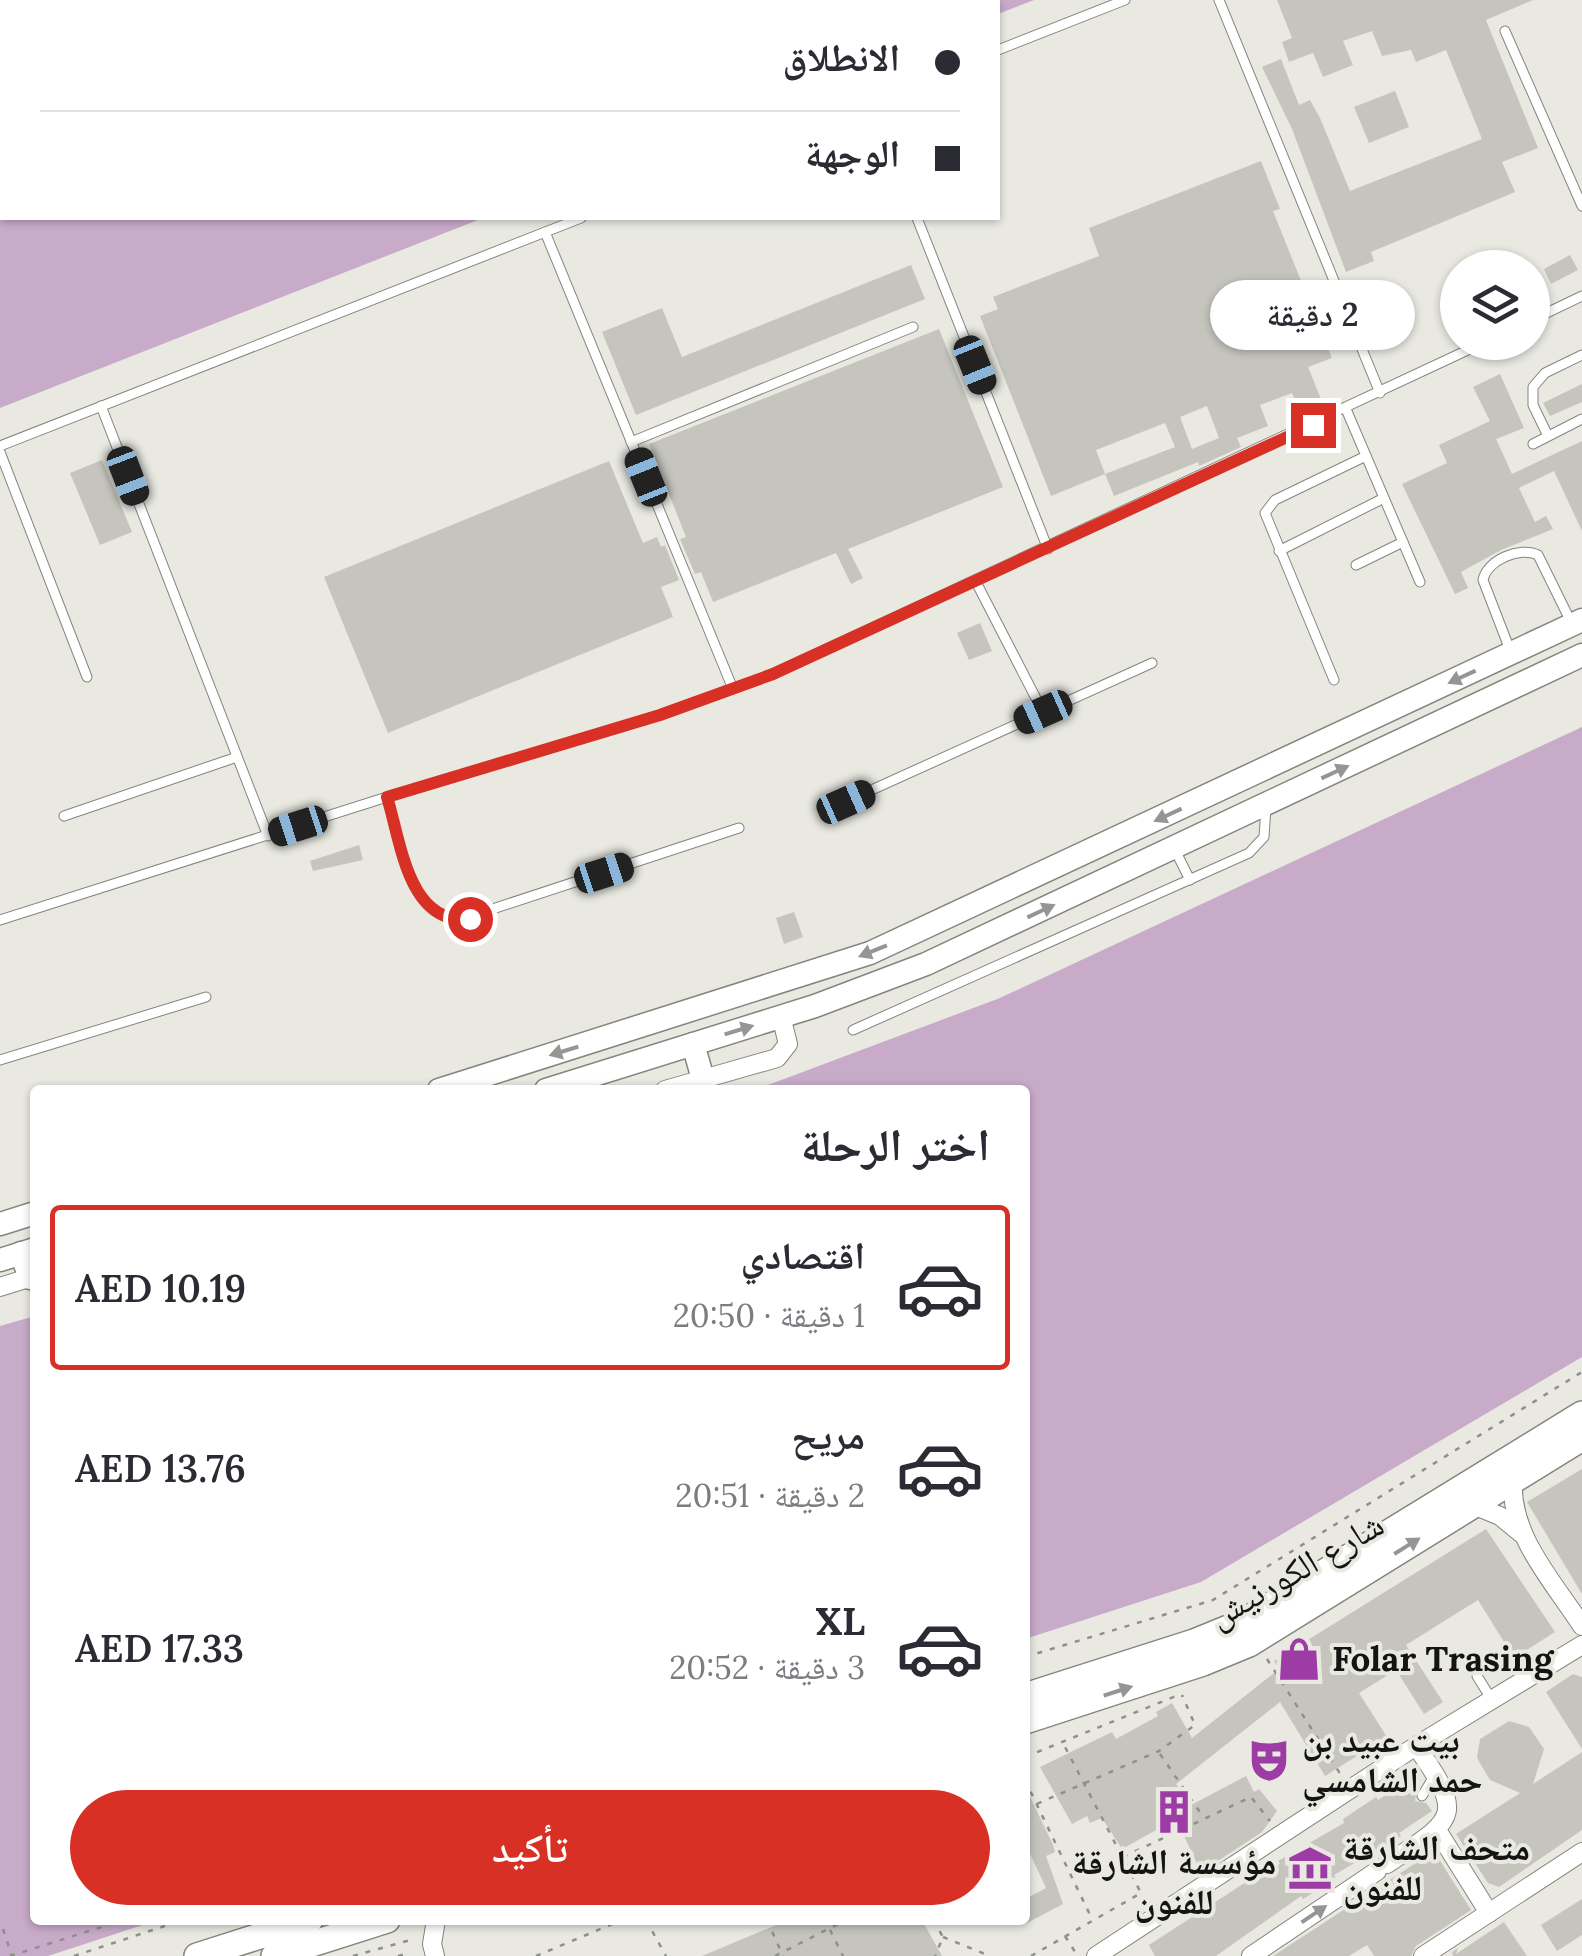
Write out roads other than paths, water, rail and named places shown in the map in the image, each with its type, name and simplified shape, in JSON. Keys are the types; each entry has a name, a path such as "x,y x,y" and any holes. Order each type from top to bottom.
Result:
{"main road":[{"name":"شارع الكورنيش","path":"1030,1694 1194,1642 1243,1622 1582,1414"},
{"name":"شارع الكورنيش","path":"1030,1719 1249,1644 1582,1438"},
{"path":"197,1956 294,1925"},
{"path":"274,1956 371,1925"}],"street":[{"path":"455,1085 870,952 1577,622"},
{"path":"562,1085 781,1016 926,964 1582,655"},
{"path":"682,1085 782,1054 788,1038 781,1016"},
{"path":"693,1044 703,1079"},
{"path":"0,1224 30,1215"},
{"path":"0,1287 30,1278"},
{"path":"1513,1479 1514,1508 1523,1534 1581,1622"},
{"path":"1472,1504 1500,1516 1523,1534"},
{"path":"1096,1956 1416,1746 1582,1645"},
{"path":"1251,1956 1437,1830 1446,1817 1449,1799 1416,1746"},
{"path":"1437,1830 1489,1913"},
{"path":"1423,1956 1582,1852"},
{"path":"434,1956 435,1925"}],"lane":[{"path":"1000,49 1125,0"},
{"path":"1218,0 1380,393"},
{"path":"1505,30 1582,206"},
{"path":"88,678 0,449 576,220"},
{"path":"918,220 1048,549"},
{"path":"545,232 733,690"},
{"path":"1550,311 1582,296"},
{"path":"631,442 914,327"},
{"path":"1548,436 1533,405 1533,386 1540,376 1582,356"},
{"path":"0,920 733,690 1048,549 1448,360"},
{"path":"101,406 268,836"},
{"path":"1346,409 1420,582"},
{"path":"1533,444 1582,419"},
{"path":"1334,680 1265,518 1270,503 1366,456"},
{"path":"1279,551 1384,498"},
{"path":"1356,565 1403,542"},
{"path":"1511,654 1483,580 1494,563 1526,551 1538,555 1577,622"},
{"path":"976,582 1043,712"},
{"path":"846,802 1152,663"},
{"path":"64,816 237,756"},
{"path":"387,797 417,893 430,910 459,920 739,828"},
{"path":"853,1030 1258,846 1268,826 1266,804"},
{"path":"1174,848 1190,880"},
{"path":"0,1060 206,997"},
{"path":"1476,1676 1492,1700"},
{"path":"1422,1796 1432,1782 1433,1770"}],"place":[{"name":"Folar Trasing","path":"1299,1659"},
{"name":"بيت عبيد بن حمد الشامسي","path":"1269,1760"},
{"name":"مؤسسة الشارقة للفنون","path":"1174,1812"},
{"name":"متحف الشارقة للفنون","path":"1310,1868"}]}
